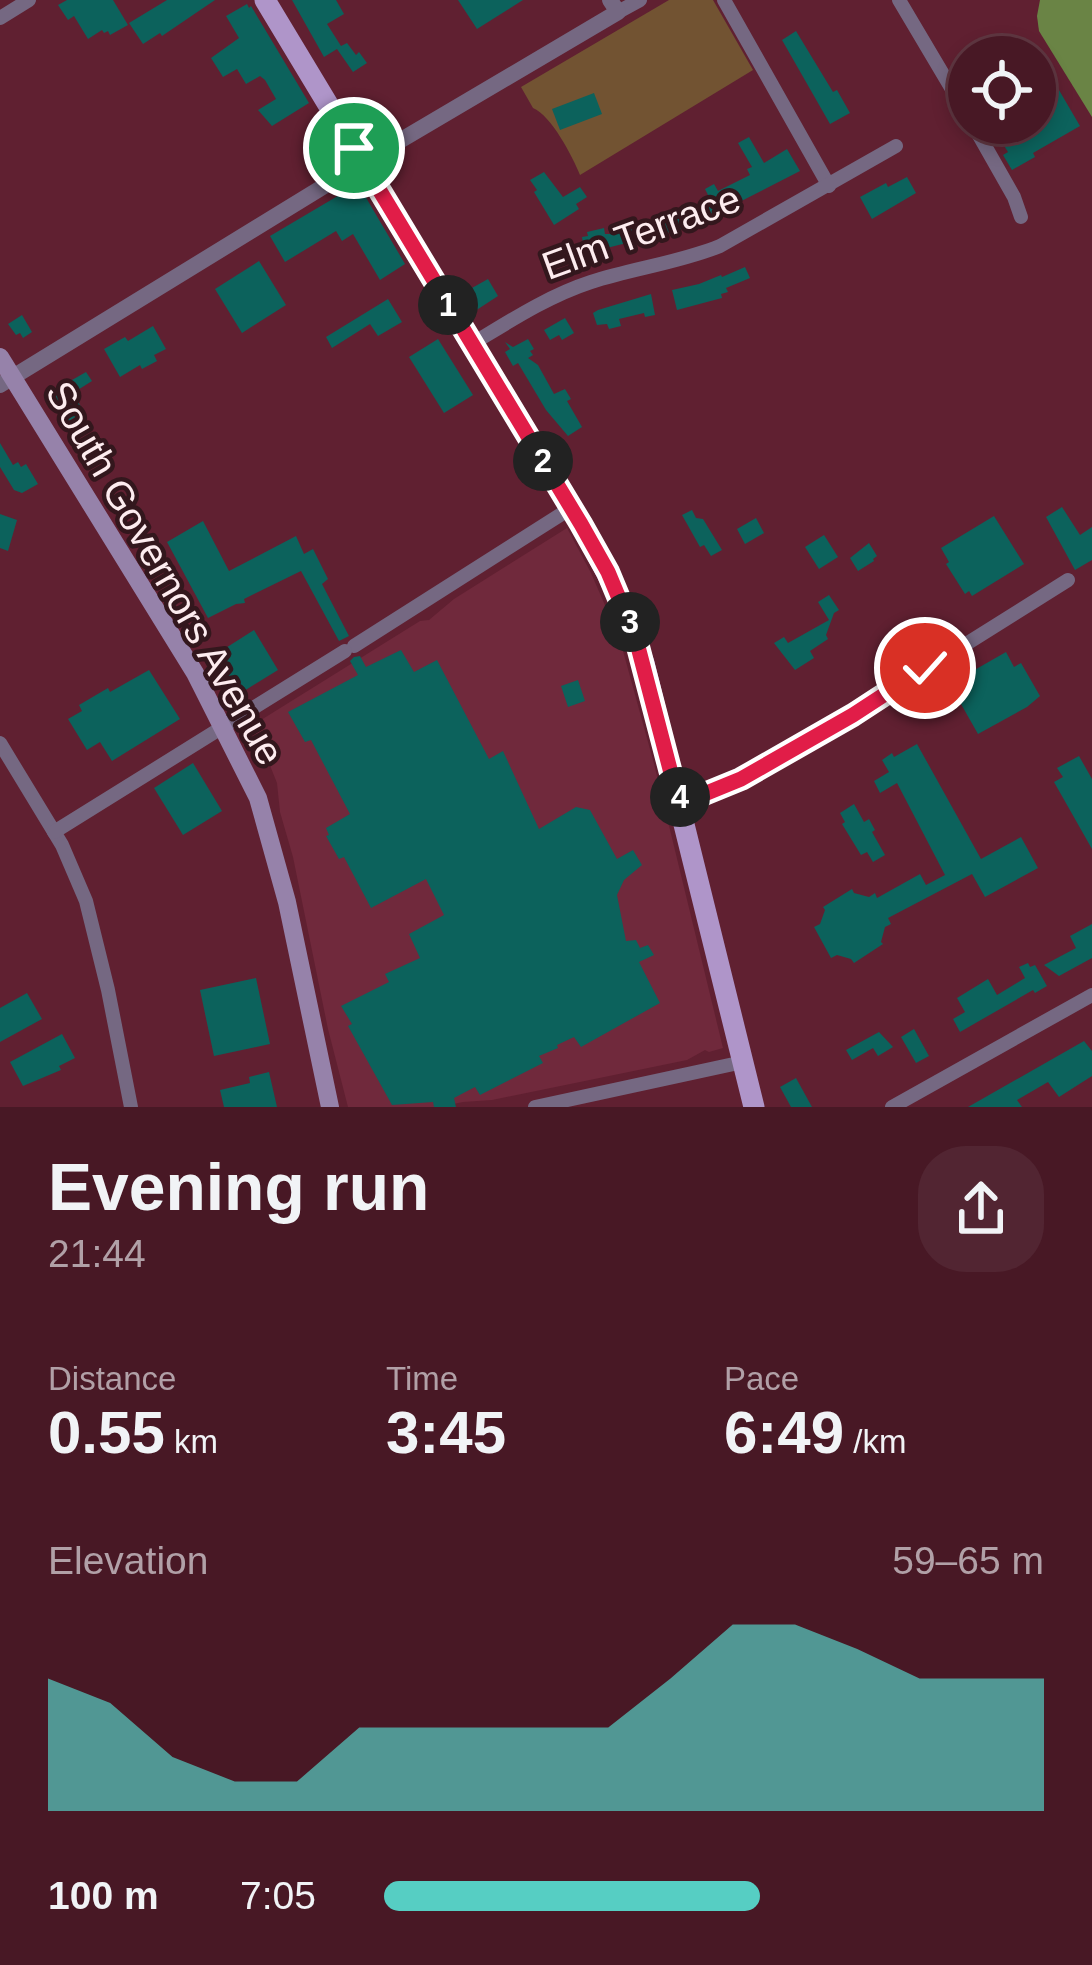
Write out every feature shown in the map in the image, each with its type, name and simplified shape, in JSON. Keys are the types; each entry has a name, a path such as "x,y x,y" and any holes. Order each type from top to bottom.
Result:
{"main road":[{"path":"265,0 608,572 636,639 754,1107"},
{"name":"South Governors Avenue","path":"0,357 6,381 195,673 258,798 273,844 330,1107"}],"street":[{"path":"0,18 29,0"},
{"path":"6,381 614,6 640,0"},
{"path":"724,0 829,186"},
{"path":"899,0 948,83"},
{"path":"984,144 1021,217"},
{"name":"Elm Terrace","path":"472,344 562,292 720,246 896,146"},
{"path":"54,832 571,508"},
{"path":"677,796 697,797 741,779 1068,580"},
{"path":"0,743 54,832 86,901 131,1107"},
{"path":"892,1107 1092,995"},
{"path":"535,1107 743,1062"}],"shaded area":[{"path":"669,0 713,0 753,70 580,175 561,137 533,108 521,87"},
{"path":"1040,0 1092,0 1092,117 1056,59 1056,36 1042,36 1037,16"},
{"path":"567,528 620,640 723,1048 705,1050 687,1060 492,1100 438,1107 348,1107 277,783 267,758 271,756 254,722 420,621 429,620 454,599"}],"building":[{"path":"67,0 113,0 128,25 110,35 102,30 88,39 74,16 68,20 58,5"},
{"path":"167,0 215,0 143,44 129,23"},
{"path":"292,0 336,0 344,14 327,24 341,46 347,43 367,63 353,72 337,49 324,57"},
{"path":"458,0 523,0 477,29"},
{"path":"247,4 309,103 272,126 258,110 276,99 265,80 260,76 246,84 237,69 223,77 211,58 239,38 226,16"},
{"path":"796,31 850,113 830,124 782,40"},
{"path":"1056,85 1080,126 1056,140"},
{"path":"594,93 602,114 560,130 552,109"},
{"path":"322,127 340,154 327,162 307,139"},
{"path":"749,137 764,163 787,149 800,171 710,217 701,201 709,197 705,189 714,184 718,191 750,175 747,169 752,167 738,143"},
{"path":"1003,144 1049,144 1012,170 1003,155 1008,152"},
{"path":"544,172 563,197 580,187 587,197 576,204 579,209 554,225 530,180"},
{"path":"907,177 916,193 872,219 860,197"},
{"path":"358,184 405,264 380,280 353,234 342,241 336,231 285,262 270,236"},
{"path":"684,209 690,227 583,254 582,237 587,232 604,228 605,234 612,234"},
{"path":"259,261 286,305 242,333 215,289"},
{"path":"745,267 750,278 726,288 722,298 677,310 672,290"},
{"path":"488,279 498,296 475,311 463,293"},
{"path":"651,294 655,315 619,319 621,326 609,329 607,324 597,325 593,313 598,310"},
{"path":"388,299 402,322 378,336 370,324 332,348 326,337"},
{"path":"22,315 32,332 23,338 8,324"},
{"path":"565,318 574,333 550,340 544,330"},
{"path":"153,326 166,349 154,355 157,361 120,377 104,349"},
{"path":"438,339 473,395 444,413 409,357"},
{"path":"528,339 534,349 528,358 538,365 554,394 565,389 571,399 567,401 582,427 568,436 518,363 513,366 505,352 510,349 505,342 513,347"},
{"path":"86,372 92,381 73,393 84,412 67,422 51,392"},
{"path":"0,443 13,465 26,464 38,484 22,493 14,490 0,467"},
{"path":"1062,507 1080,535 1092,527 1092,560 1075,570 1046,517"},
{"path":"692,510 722,550 711,556 704,545 700,547 682,515"},
{"path":"0,514 17,520 8,551 0,548"},
{"path":"994,516 1024,564 972,596 969,591 965,594 941,548"},
{"path":"756,518 764,533 745,544 737,529"},
{"path":"203,521 229,571 296,536 304,554 313,549 328,579 322,584 349,636 339,641 301,571 208,618 167,542"},
{"path":"824,535 838,557 819,569 805,547"},
{"path":"869,543 877,556 858,571 850,558"},
{"path":"829,595 839,610 834,613 828,639 810,651 814,658 795,670 774,643 784,637 788,643 829,620 818,602"},
{"path":"254,630 278,670 231,699 213,670 227,661 221,651"},
{"path":"401,650 414,672 437,660 489,759 503,751 539,829 576,807 590,810 617,859 633,850 642,865 624,880 617,895 626,941 636,940 640,948 648,945 654,955 639,962 660,1003 581,1047 574,1037 557,1045 539,1056 543,1063 480,1095 475,1087 454,1098 456,1107 434,1107 433,1102 392,1105 348,1026 352,1024 341,1006 389,982 385,974 420,958 409,934 444,915 426,879 371,908 344,857 339,859 326,836 326,828 350,814 311,740 305,742 288,712 358,675 350,661 354,657 360,656 366,667"},
{"path":"1006,652 1014,667 1021,663 1040,696 978,734 957,697 965,693 957,680"},
{"path":"149,670 180,719 112,761 100,742 87,750 68,719 82,711 79,705"},
{"path":"578,680 585,701 568,707 561,686"},
{"path":"917,744 981,859 1021,837 1038,868 985,897 972,874 888,918 891,924 885,927 883,944 854,963 837,955 831,958 814,927 820,924 823,907 852,889 869,897 875,893 877,898 920,874 926,885 945,875 897,783 880,793 874,781 889,772 882,760"},
{"path":"1079,756 1092,779 1092,849 1054,782 1063,777 1057,768"},
{"path":"193,763 222,811 183,835 154,788"},
{"path":"854,804 864,822 869,819 885,855 873,862 867,852 861,855 842,824 840,813"},
{"path":"1092,924 1092,958 1059,976 1044,965 1076,948 1070,936"},
{"path":"1035,965 1047,986 960,1032 953,1019 965,1012 957,998 988,979 997,995 1025,978 1019,967"},
{"path":"256,978 270,1044 214,1056 200,990"},
{"path":"27,993 42,1019 0,1042 0,1008"},
{"path":"914,1029 929,1056 916,1063 901,1037"},
{"path":"879,1032 893,1047 878,1056 873,1048 852,1060 846,1050"},
{"path":"62,1034 75,1058 59,1066 61,1070 23,1086 10,1062"},
{"path":"1084,1041 1092,1051 1092,1076 1059,1097 1048,1082 1017,1100 1022,1107 968,1107"},
{"path":"269,1072 277,1107 224,1107 220,1090 250,1083 249,1077"},
{"path":"796,1078 812,1107 791,1107 780,1087"}],"route":[{"path":"354,148 608,572 644,663 677,796 697,797 741,779 925,668"}]}
